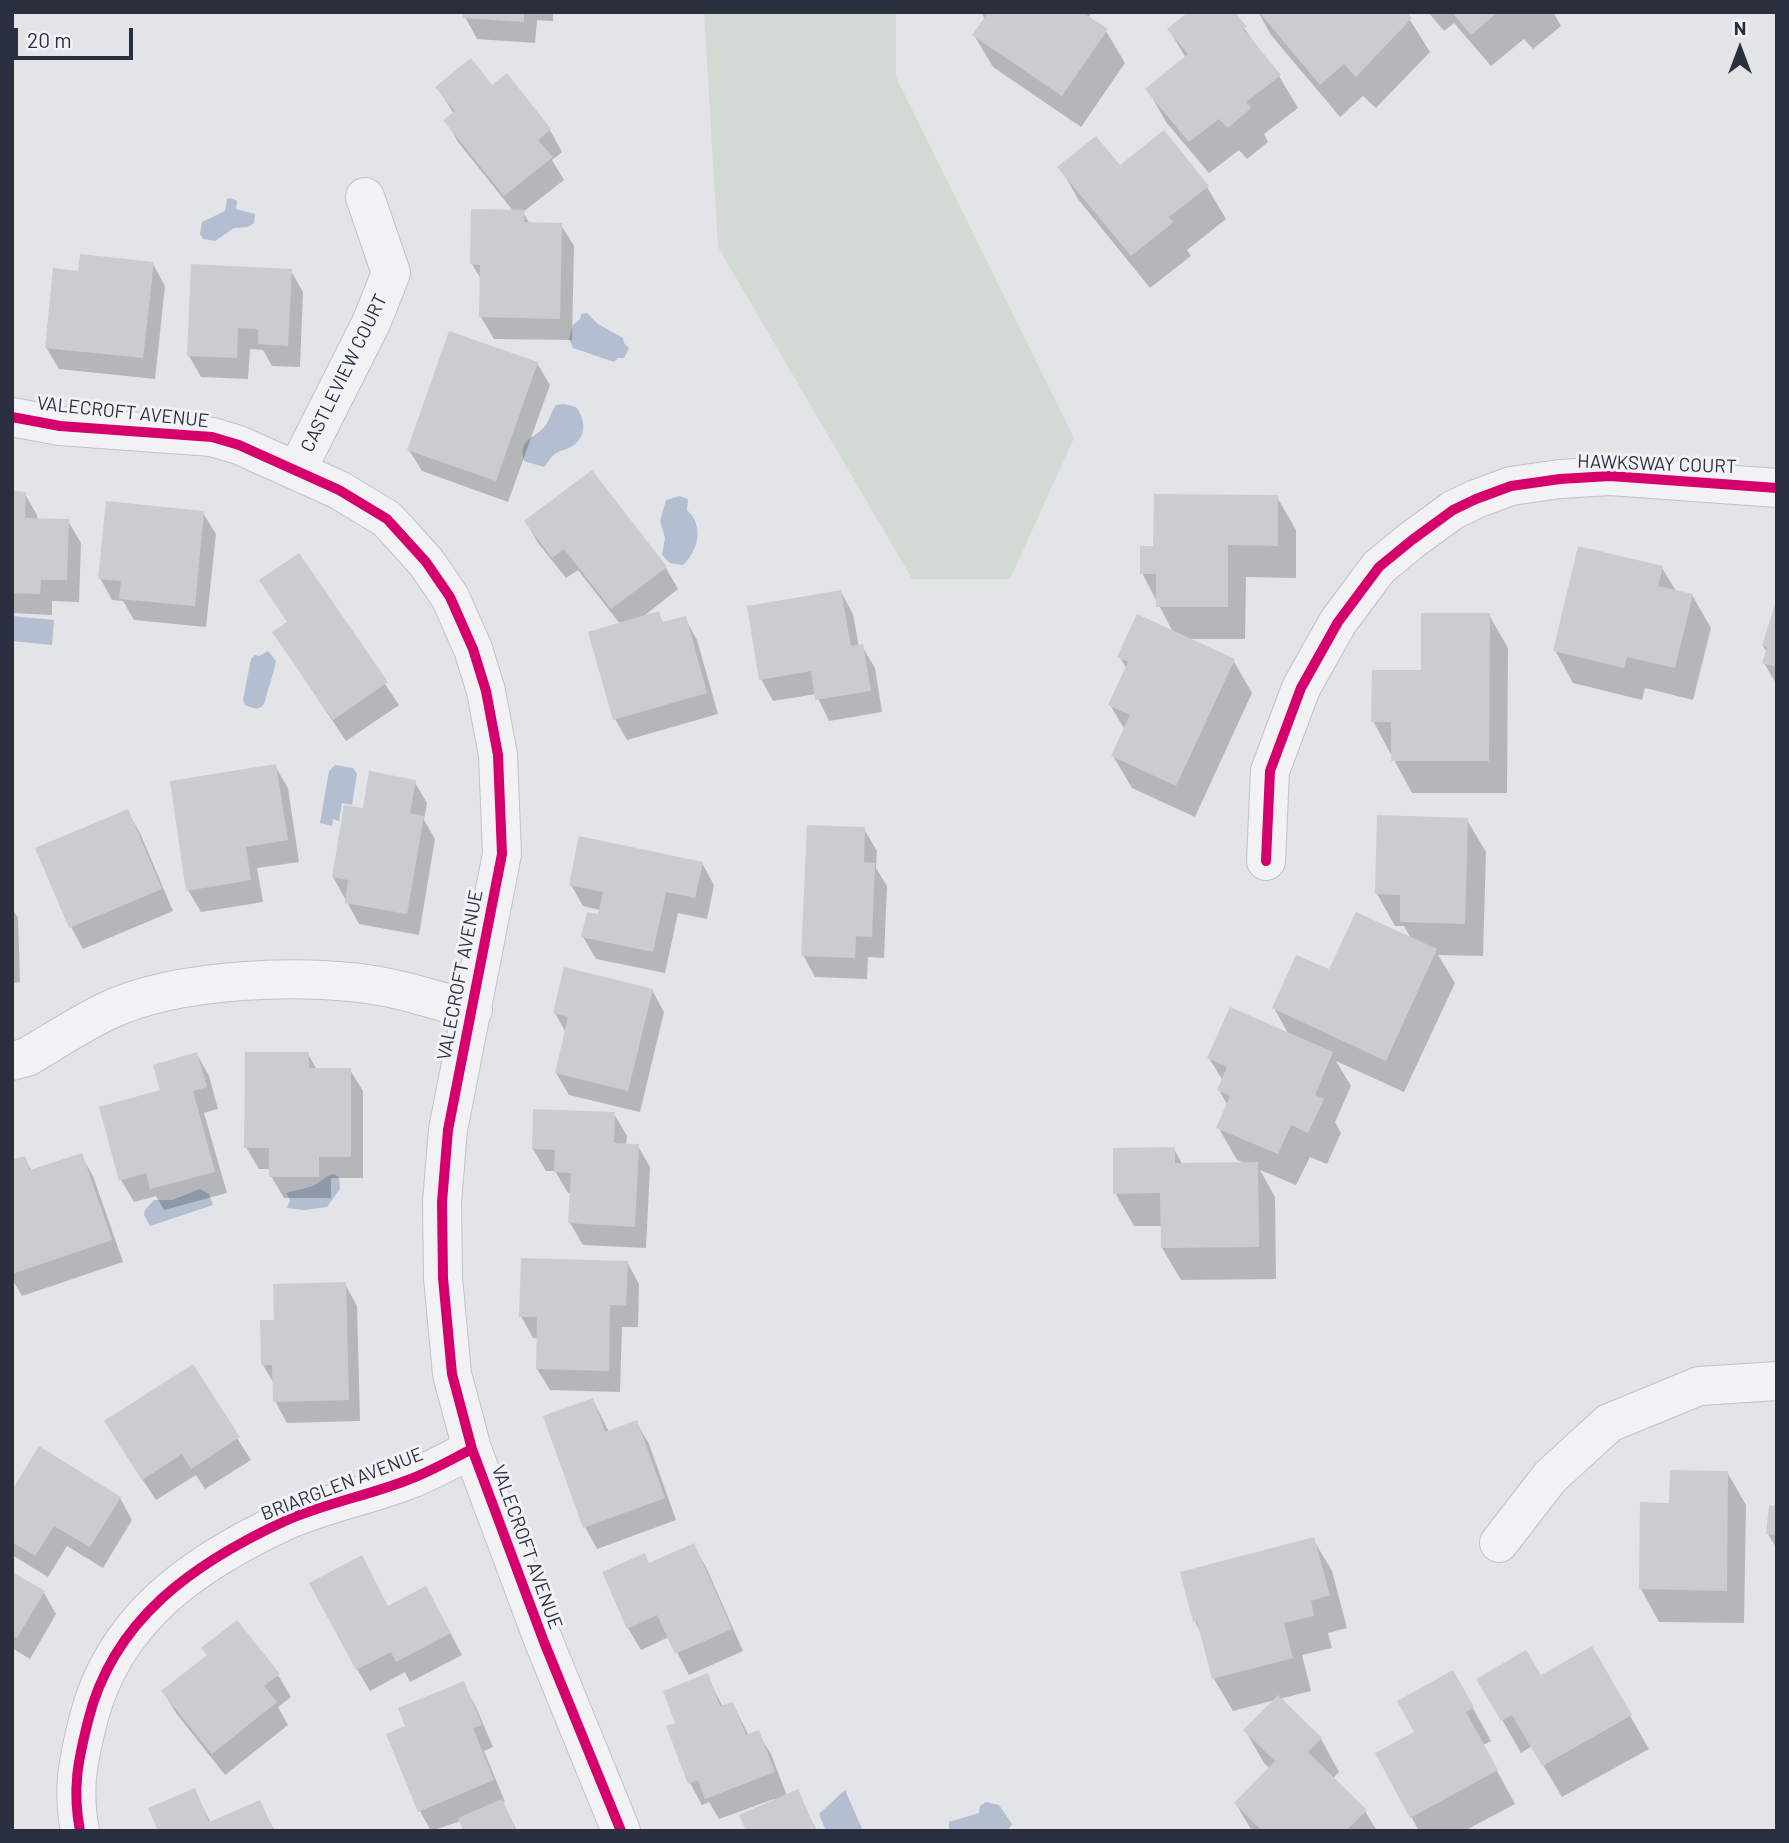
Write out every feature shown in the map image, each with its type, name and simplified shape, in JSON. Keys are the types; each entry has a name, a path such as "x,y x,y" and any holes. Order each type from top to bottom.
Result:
{"street":[{"name":"CASTLEVIEW COURT","path":"297,470 366,333 391,274 365,197"},
{"name":"VALECROFT AVENUE","path":"12,417 60,426 212,438 239,445 339,490 387,519 426,562 450,597 473,649 486,691 498,755 502,854 448,1130 442,1202 443,1278 452,1374 472,1449 544,1642 621,1831"},
{"name":"HAWKSWAY COURT","path":"1266,861 1270,771 1301,688 1338,622 1379,567 1453,510 1511,486 1560,479 1610,476 1777,488"},
{"path":"12,1060 27,1057 107,1011 173,991 232,982 299,980 354,983 389,988 473,1010"},
{"path":"1499,1543 1550,1477 1609,1423 1699,1386 1777,1381"},
{"name":"BRIARGLEN AVENUE","path":"80,1831 76,1770 93,1700 113,1656 128,1633 164,1594 202,1566 286,1521 407,1480 472,1449"}],"shaded area":[{"path":"704,12 896,12 896,77 1074,438 1010,579 912,579 718,247"}],"water":[{"path":"227,199 237,201 236,209 255,214 254,223 248,227 234,228 215,241 203,239 200,234 202,222 225,211"},
{"path":"587,313 598,324 623,338 629,348 624,358 618,358 614,362 573,348 569,339 573,325 580,319 581,314"},
{"path":"556,405 576,407 579,412 583,423 580,439 571,447 553,455 544,467 524,461 525,443 545,426"},
{"path":"680,496 688,499 687,510 696,523 697,530 696,545 683,565 670,563 662,555 665,538 660,521 666,500"},
{"path":"12,616 54,620 52,645 12,641"},
{"path":"268,651 276,661 272,676 264,704 252,708 245,705 243,700 251,659"},
{"path":"335,765 353,768 357,774 352,805 342,803 339,821 333,819 332,826 320,823 329,771"},
{"path":"334,1174 339,1177 340,1189 327,1207 304,1210 287,1208 290,1200 286,1193 312,1186"},
{"path":"200,1189 209,1194 213,1205 150,1226 144,1215 154,1200 172,1200"},
{"path":"845,1790 863,1831 826,1831 819,1814"},
{"path":"986,1802 999,1805 1012,1824 1007,1831 949,1831 949,1822 979,1813 980,1806"}],"building":[{"path":"463,12 524,12 524,22 463,18"},
{"path":"983,12 1082,12 1108,29 1062,96 972,35 987,14"},
{"path":"1188,12 1235,12 1247,27 1243,29 1281,75 1246,102 1251,108 1228,128 1219,119 1189,142 1145,89 1188,54 1167,29"},
{"path":"1259,12 1407,12 1412,18 1356,77 1344,64 1320,85"},
{"path":"1452,12 1498,12 1471,35"},
{"path":"471,58 492,85 507,73 551,129 538,140 553,157 504,196 443,120 455,111 435,87"},
{"path":"1164,130 1209,186 1169,217 1174,222 1131,256 1057,167 1096,136 1120,165"},
{"path":"471,209 525,210 524,222 562,223 560,319 479,317 480,265 470,264"},
{"path":"80,254 154,262 143,358 45,348 53,268 78,271"},
{"path":"191,264 292,269 288,346 258,344 258,329 238,328 237,358 187,356"},
{"path":"449,331 538,362 496,481 407,450"},
{"path":"592,470 667,567 611,609 564,549 552,558 524,521"},
{"path":"12,491 26,492 25,518 69,519 67,580 41,580 40,594 12,593"},
{"path":"1154,494 1278,495 1278,546 1228,545 1228,607 1156,607 1156,574 1140,574 1140,546 1153,546"},
{"path":"106,501 204,511 195,606 119,599 121,581 98,579"},
{"path":"1578,546 1663,566 1658,586 1693,594 1675,668 1627,657 1624,668 1553,651"},
{"path":"299,553 388,682 333,720 272,632 287,622 259,580"},
{"path":"841,590 851,646 863,644 871,691 815,700 811,671 759,680 747,606"},
{"path":"1777,597 1777,667 1762,663 1767,647 1762,646"},
{"path":"659,611 662,622 686,616 707,693 613,720 588,632"},
{"path":"1421,613 1490,613 1489,761 1391,761 1391,722 1371,722 1372,670 1421,670"},
{"path":"1137,614 1235,659 1176,786 1111,756 1130,715 1108,705 1128,662 1117,657"},
{"path":"276,764 288,840 246,847 251,880 186,891 170,781"},
{"path":"369,771 416,780 410,813 424,816 407,914 345,903 348,880 332,877 344,805 363,808"},
{"path":"128,809 162,889 69,928 35,848"},
{"path":"1377,815 1468,818 1465,924 1400,922 1400,895 1375,894"},
{"path":"807,825 865,827 864,862 875,863 872,937 856,936 855,958 801,956"},
{"path":"579,836 703,862 695,898 666,892 653,952 581,937 587,912 598,914 603,892 569,885"},
{"path":"1356,912 1437,949 1386,1061 1272,1008 1296,955 1329,969"},
{"path":"564,967 653,989 628,1091 555,1073 568,1017 553,1013"},
{"path":"1230,1007 1333,1052 1315,1095 1324,1099 1308,1133 1291,1125 1278,1154 1216,1128 1230,1096 1217,1090 1227,1067 1207,1058"},
{"path":"197,1052 207,1087 193,1091 215,1172 150,1189 146,1173 119,1181 99,1107 160,1090 153,1065"},
{"path":"245,1052 309,1052 309,1068 351,1068 351,1157 319,1157 319,1177 269,1177 269,1148 244,1148"},
{"path":"533,1109 615,1112 614,1143 639,1144 635,1227 568,1223 571,1173 554,1172 555,1150 532,1149"},
{"path":"1175,1147 1175,1163 1258,1162 1259,1247 1161,1248 1160,1193 1113,1194 1113,1148"},
{"path":"82,1153 112,1240 12,1274 12,1160 25,1156 30,1170"},
{"path":"521,1258 628,1261 626,1306 610,1305 609,1371 536,1369 537,1317 519,1317"},
{"path":"346,1282 349,1400 273,1402 272,1365 261,1365 260,1320 274,1320 273,1284"},
{"path":"193,1364 240,1437 191,1469 182,1454 142,1480 104,1421"},
{"path":"593,1398 605,1432 637,1420 665,1498 583,1528 543,1416"},
{"path":"39,1446 121,1497 90,1547 54,1526 35,1556 12,1542 12,1490"},
{"path":"1670,1470 1728,1471 1727,1591 1639,1589 1640,1502 1669,1503"},
{"path":"1769,1505 1777,1506 1777,1535 1766,1534"},
{"path":"1314,1537 1330,1595 1311,1601 1314,1616 1284,1623 1293,1658 1212,1679 1197,1621 1193,1622 1180,1572"},
{"path":"694,1543 732,1629 675,1654 657,1615 627,1629 602,1572 645,1553 649,1563"},
{"path":"362,1555 388,1606 426,1586 451,1633 396,1662 391,1652 356,1670 309,1583"},
{"path":"12,1572 45,1591 17,1638 12,1635"},
{"path":"237,1620 280,1674 264,1686 277,1702 212,1754 161,1691 207,1655 201,1648"},
{"path":"1592,1646 1632,1715 1542,1766 1512,1715 1501,1721 1476,1679 1526,1650 1541,1675"},
{"path":"1453,1670 1474,1707 1466,1712 1498,1770 1410,1818 1375,1753 1414,1732 1397,1701"},
{"path":"708,1673 720,1706 733,1702 746,1735 759,1730 775,1772 705,1799 698,1780 688,1784 666,1726 675,1723 663,1691"},
{"path":"464,1681 482,1725 473,1728 494,1780 418,1812 386,1734 405,1726 398,1708"},
{"path":"1278,1695 1322,1738 1308,1752 1367,1810 1346,1831 1262,1831 1234,1803 1275,1761 1243,1730"},
{"path":"195,1788 209,1822 260,1800 274,1831 158,1831 148,1808"},
{"path":"798,1789 816,1831 746,1831 739,1815"},
{"path":"502,1799 516,1831 463,1831 458,1818"}],"cycle path":[{"path":"12,417 60,426 212,437 239,445 339,490 387,519 426,562 450,597 473,649 486,691 498,755 502,854 448,1130 442,1202 443,1278 452,1374 472,1449 544,1642 621,1831"},
{"path":"1266,861 1270,771 1301,688 1338,622 1379,567 1453,510 1511,486 1560,479 1610,476 1777,488"},
{"path":"80,1831 76,1802 79,1762 88,1721 100,1685 137,1624 162,1598 189,1576 251,1537 314,1510 414,1478 472,1449"}]}
